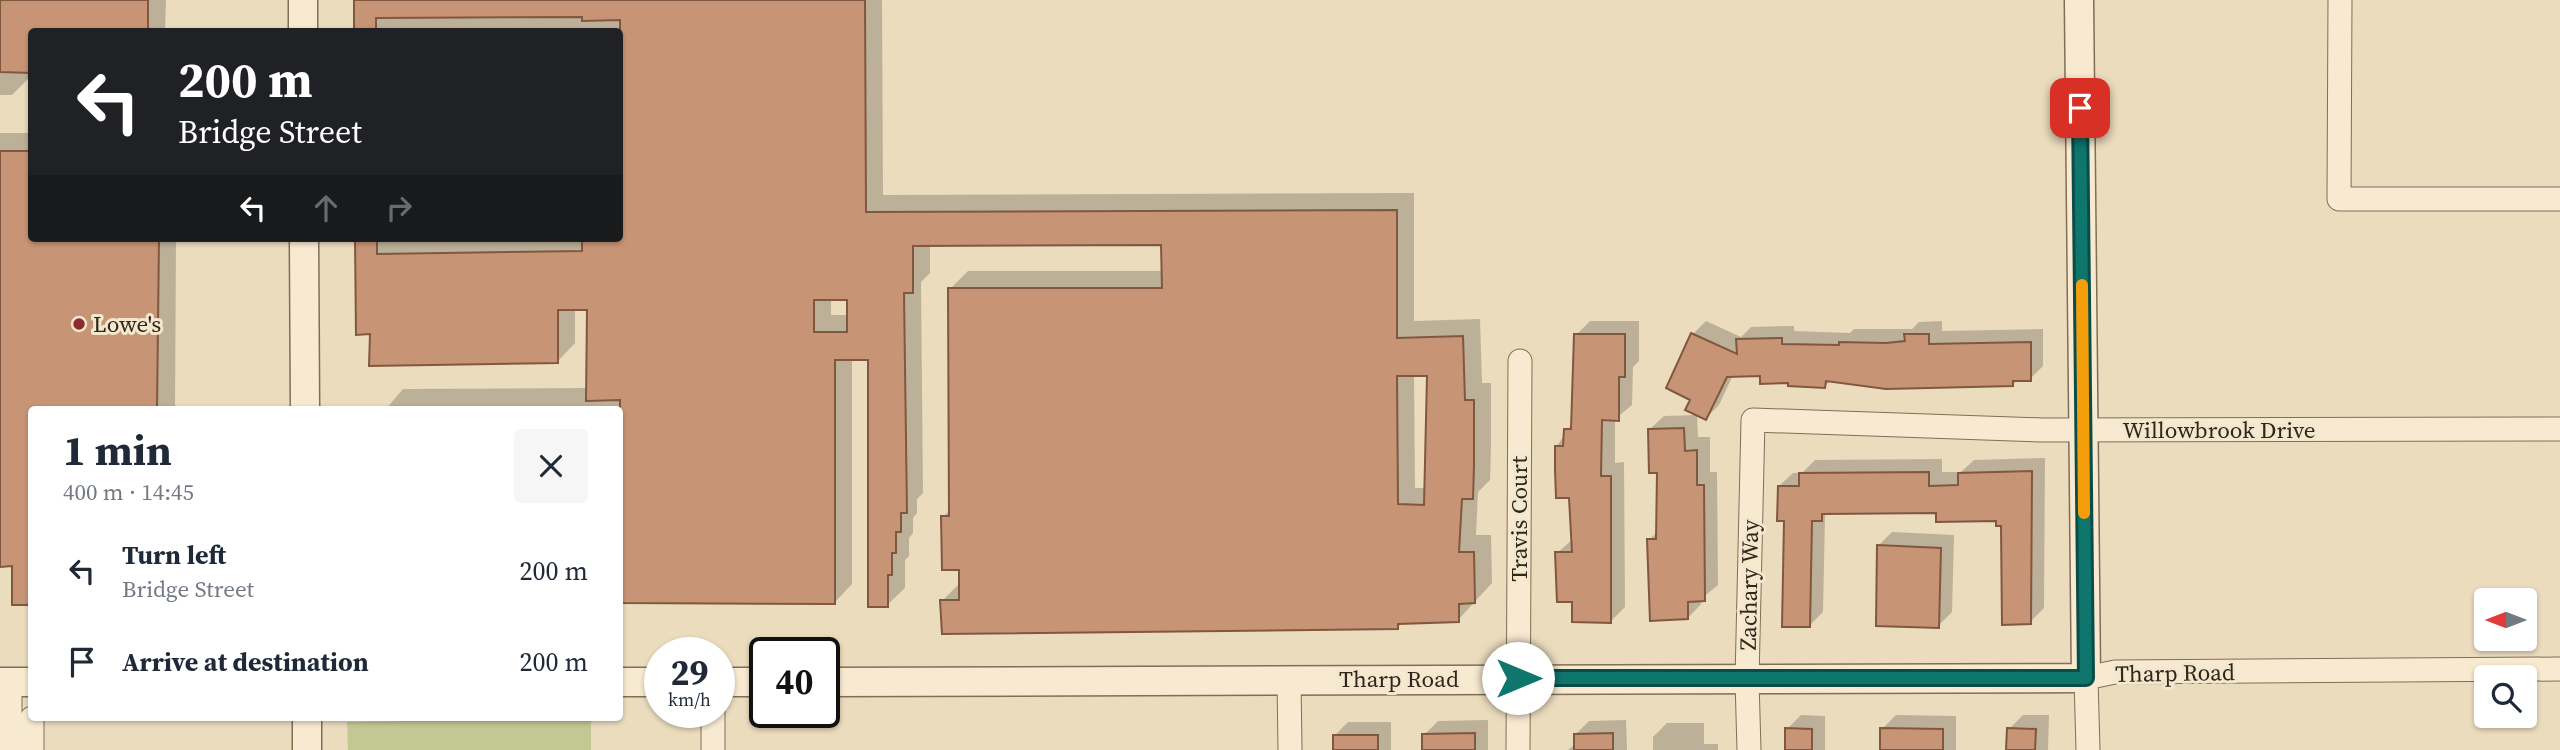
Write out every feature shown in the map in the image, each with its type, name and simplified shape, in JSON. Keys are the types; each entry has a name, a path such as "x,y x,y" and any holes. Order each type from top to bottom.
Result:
{"street":[{"path":"303,0 303,28"},
{"path":"2079,0 2088,750"},
{"path":"2340,0 2339,200 2560,200"},
{"path":"304,242 305,406"},
{"name":"Travis Court","path":"1518,750 1520,361"},
{"name":"Willowbrook Drive","path":"1753,419 2084,430 2560,429"},
{"name":"Zachary Way","path":"1749,750 1747,680 1753,419"},
{"name":"Tharp Road","path":"840,682 2086,678 2115,672 2560,669"},
{"path":"1289,679 1290,750"},
{"path":"10,750 14,682"},
{"path":"623,682 644,682"},
{"path":"32,721 32,750"},
{"path":"307,721 307,750"},
{"path":"713,728 713,750"}],"green space":[{"path":"591,721 591,750 348,750 347,722"}],"building":[{"path":"0,0 148,0 148,28 28,28 28,73 0,72"},
{"path":"354,0 865,0 866,212 1397,210 1397,338 1463,336 1465,400 1474,400 1474,465 1473,499 1462,499 1459,552 1474,552 1475,603 1459,604 1459,622 1398,624 1398,629 942,634 940,600 959,600 959,570 942,570 941,516 949,516 948,288 1162,288 1161,245 913,246 913,293 904,293 907,513 901,513 901,532 896,532 892,575 888,575 888,607 868,607 868,360 835,360 835,604 623,603 623,406 620,406 620,400 586,401 587,310 558,310 558,363 369,366 370,334 356,335 355,242 377,242 377,254 582,251 582,242 623,242 623,28 620,28 620,20 582,21 582,17 376,18 376,28 354,28","holes":["814,300 847,300 847,332 814,332","1397,376 1427,376 1424,505 1398,504"]},
{"name":"Lowe's","path":"0,151 28,151 28,242 159,242 157,406 28,406 28,605 12,605 12,566 0,567"},
{"path":"1691,333 1737,354 1736,339 1782,338 1782,344 1839,345 1839,342 1905,341 1904,334 1929,334 1929,344 2031,342 2031,381 2013,381 2013,386 1886,389 1826,381 1825,388 1788,386 1788,383 1760,384 1760,376 1727,377 1706,420 1685,410 1690,400 1666,388"},
{"path":"1574,334 1625,334 1625,377 1619,377 1619,421 1602,420 1601,476 1611,476 1611,623 1572,622 1572,602 1557,602 1555,552 1572,552 1569,498 1556,498 1555,446 1563,446 1564,429 1571,429"},
{"path":"1684,428 1685,451 1697,450 1697,485 1704,485 1705,601 1688,602 1688,619 1650,621 1647,539 1656,539 1657,473 1649,473 1648,429"},
{"path":"2032,471 2031,624 2002,625 2001,526 1996,526 1996,521 1936,522 1936,513 1822,514 1822,521 1812,521 1810,627 1782,627 1784,521 1777,521 1778,486 1799,486 1799,473 1929,472 1929,486 1958,485 1958,473"},
{"path":"1877,545 1941,548 1939,628 1876,626"},
{"path":"1785,728 1812,729 1812,750 1785,750"},
{"path":"1880,728 1943,729 1943,750 1880,750"},
{"path":"2007,728 2036,729 2035,750 2006,750"},
{"path":"1475,733 1475,750 1422,750 1422,734"},
{"path":"1613,733 1613,750 1574,750 1574,734"},
{"path":"1333,735 1378,735 1378,750 1333,750"}],"slow traffic":[{"path":"2082,285 2084,513"}],"place":[{"name":"Lowe's","path":"79,324"}],"route":[{"path":"1518,678 2086,678 2080,108"}]}
